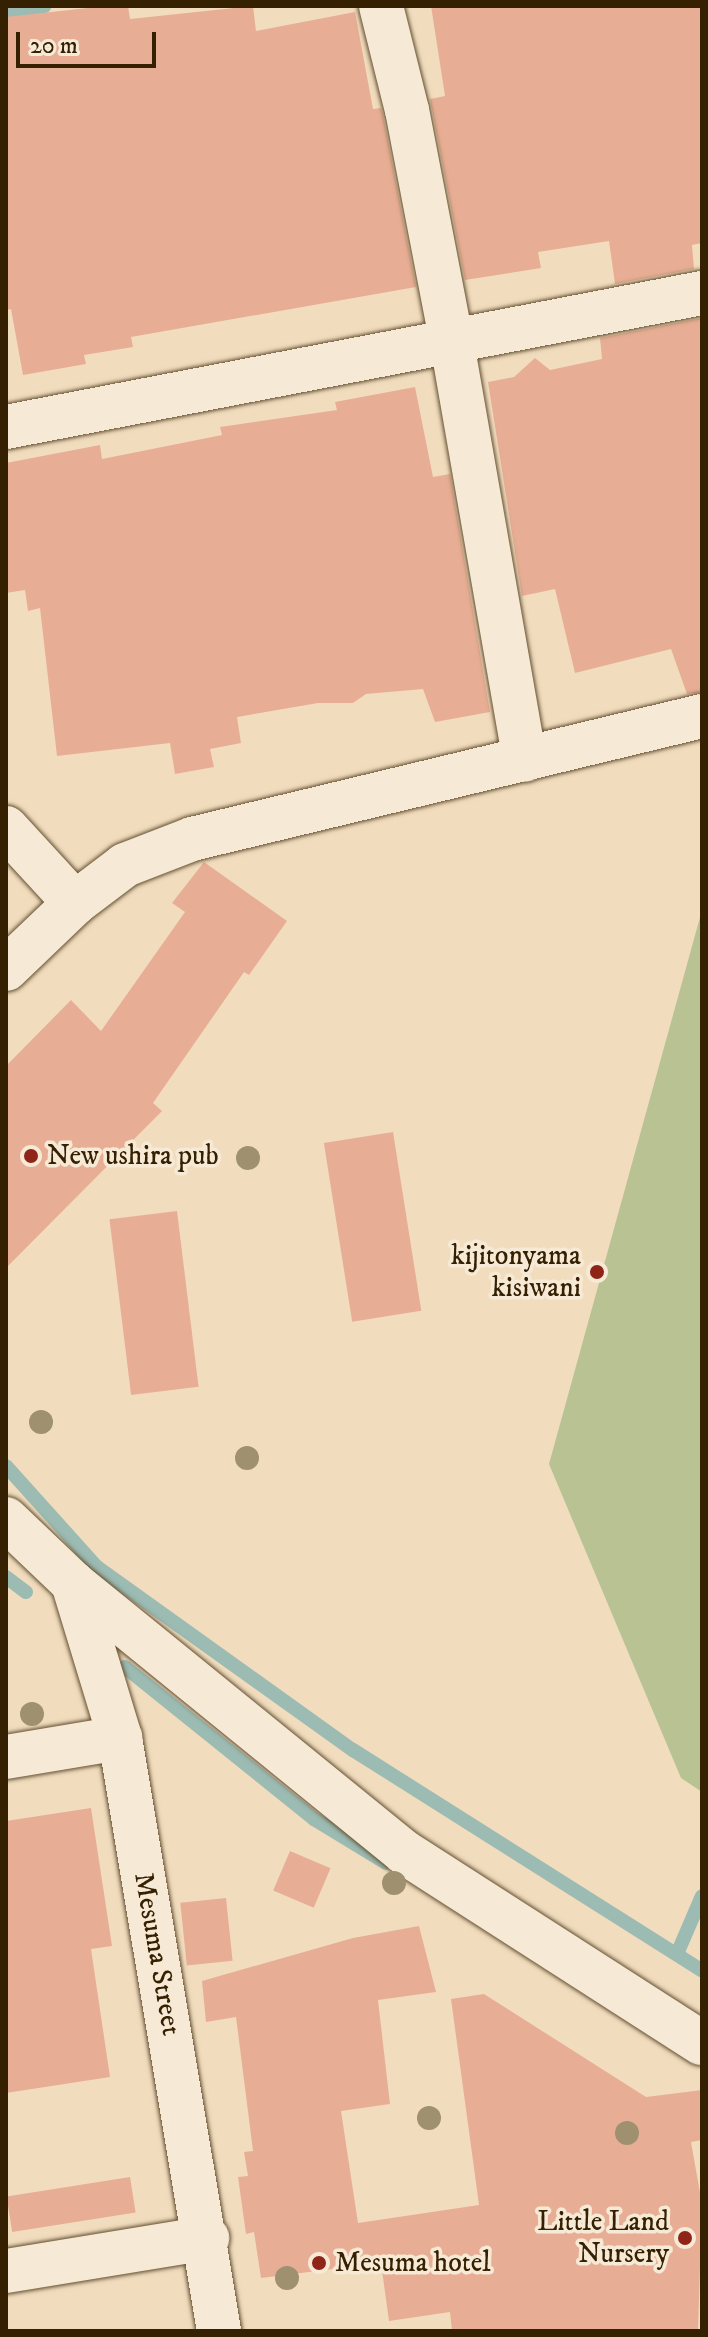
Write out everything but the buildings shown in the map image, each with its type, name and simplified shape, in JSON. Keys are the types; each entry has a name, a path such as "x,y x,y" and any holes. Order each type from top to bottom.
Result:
{"street":[{"path":"381,6 407,110 452,343 525,760"},
{"path":"6,427 702,293"},
{"path":"6,969 75,903 125,865 192,839 702,716"},
{"path":"6,828 75,903"},
{"path":"6,1519 73,1583 404,1852 702,2043"},
{"name":"Mesuma Street","path":"73,1583 120,1738 207,2238 219,2331"},
{"path":"6,1757 120,1738"},
{"path":"6,2271 207,2238"}],"green space":[{"path":"702,910 702,1792 681,1778 549,1464"}],"waterway":[{"path":"6,13 44,6"},
{"path":"6,1466 97,1567 353,1750 702,1971"},
{"path":"6,1577 26,1592"},
{"path":"125,1667 314,1819 386,1863"},
{"path":"677,1954 702,1896"}],"place":[{"name":"New ushira pub","path":"31,1156"},
{"name":"kijitonyama kisiwani","path":"597,1272"},
{"name":"Little Land Nursery","path":"685,2238"},
{"name":"Mesuma hotel","path":"319,2263"}]}
